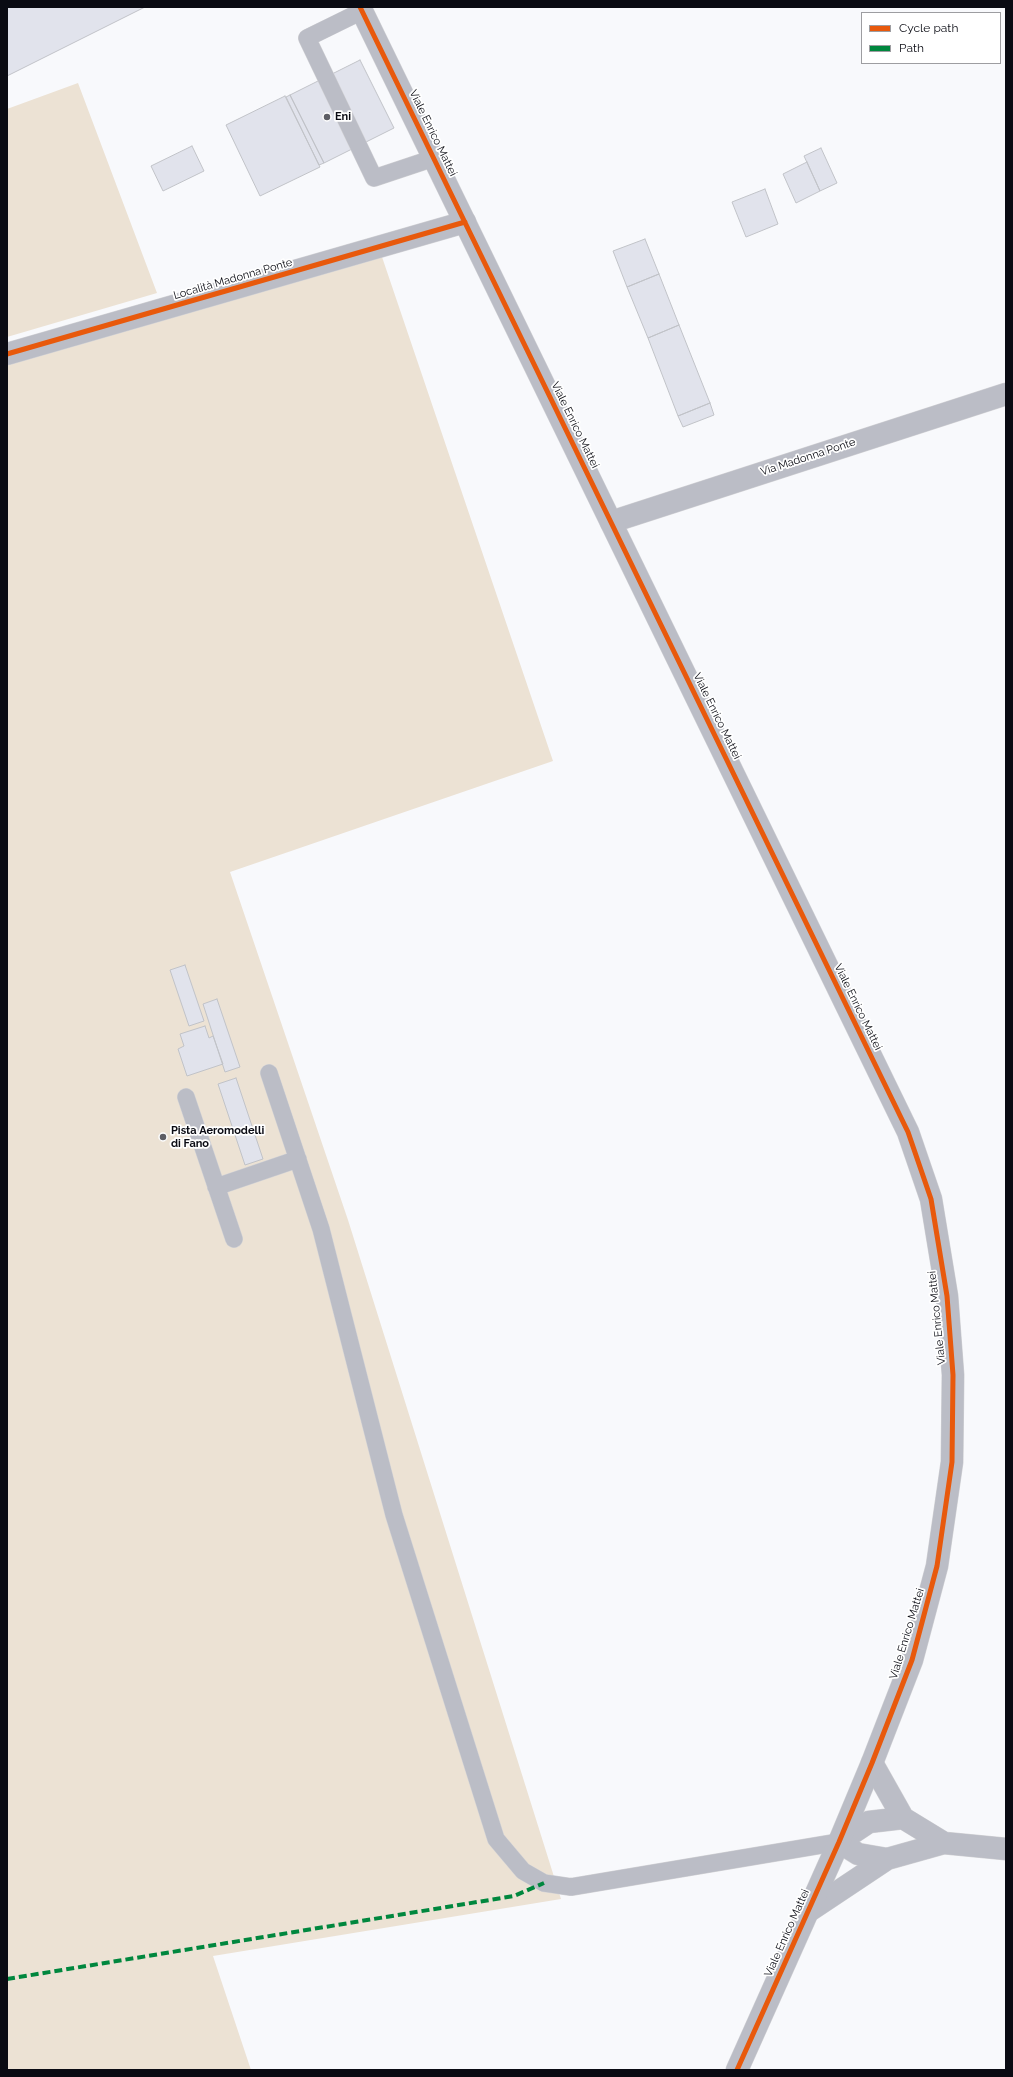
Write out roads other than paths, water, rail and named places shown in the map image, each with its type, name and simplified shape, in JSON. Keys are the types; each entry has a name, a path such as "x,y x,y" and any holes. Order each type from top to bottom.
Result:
{"street":[{"name":"Viale Enrico Mattei","path":"361,9 908,1132 931,1199 947,1296 953,1376 952,1462 935,1573 912,1660 872,1763 809,1911 737,2070"},
{"name":"Località Madonna Ponte","path":"7,354 465,222"},
{"name":"Via Madonna Ponte","path":"611,522 1006,394"},
{"path":"872,1763 903,1818 944,1842"},
{"path":"887,1859 858,1854 839,1842 870,1822 903,1818"},
{"path":"809,1911 887,1859 944,1842 1006,1849"}],"lane":[{"path":"361,9 306,38 374,178 434,158"},
{"path":"269,1073 321,1229 394,1515 496,1839 523,1871 544,1883 571,1887 839,1842"},
{"path":"186,1097 234,1239"},
{"path":"216,1187 298,1159"}],"place":[{"name":"Eni","path":"327,117"},
{"name":"Pista Aeromodelli di Fano","path":"163,1137"}]}
